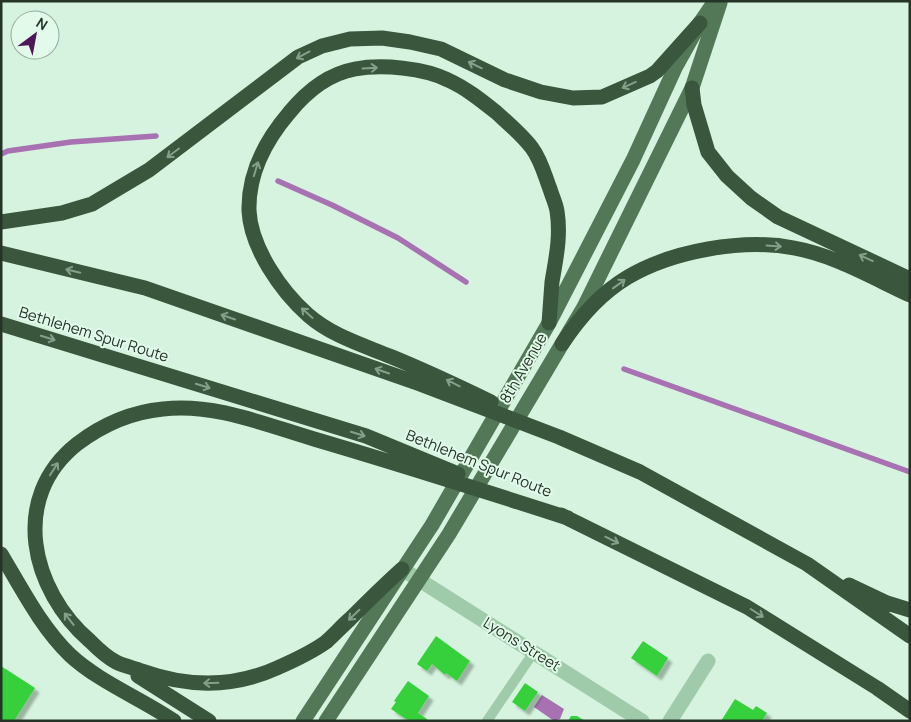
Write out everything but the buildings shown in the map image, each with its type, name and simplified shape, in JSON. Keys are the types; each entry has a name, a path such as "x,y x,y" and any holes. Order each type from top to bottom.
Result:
{"highway":[{"path":"1,222 62,214 92,204 149,170 298,57 322,46 358,39 382,38 410,42 441,49 506,80 541,92 573,98 602,97 650,76 672,62 700,22"},
{"path":"549,323 552,283 558,251 557,209 542,167 532,148 483,101 448,80 426,73 403,68 355,69 325,81 309,91 302,97 268,140 252,185 249,212 255,237 275,278 308,315 331,332 446,380 559,437"},
{"path":"693,83 694,105 708,152 727,176 751,198 778,217 910,279"},
{"path":"562,344 576,323 601,296 628,277 676,257 736,245 794,248 828,258 910,295"},
{"path":"1,253 145,288 420,384 559,437 640,472 807,564 887,603 910,610"},
{"name":"Bethlehem Spur Route","path":"1,324 366,436 568,518 747,607 877,688 910,711"},
{"path":"209,721 102,652 79,632 56,602 46,584 38,562 35,541 37,507 53,470 66,454 100,428 120,419 163,409 188,408 222,412 388,461 568,518"},
{"path":"1,554 41,621 71,656 93,672 174,721"},
{"path":"807,564 910,636"},
{"path":"116,662 163,678 185,682 205,684 230,682 252,677 277,668 326,642 402,569"}],"main road":[{"path":"700,22 715,1"},
{"name":"8th Avenue","path":"326,721 449,534 584,307 693,83 721,1"},
{"name":"8th Avenue","path":"303,721 432,525 549,323 633,160 672,62"}],"street":[{"name":"Lyons Street","path":"402,569 642,721"},
{"path":"670,721 708,660"}],"lane":[{"path":"487,721 534,652"}],"shaded area":[{"path":"542,695 564,709 560,719 554,721 534,707"}],"waterway":[{"path":"1,154 8,151 71,142 156,136"},
{"path":"278,181 398,238 466,282"},
{"path":"624,369 910,472"}]}
